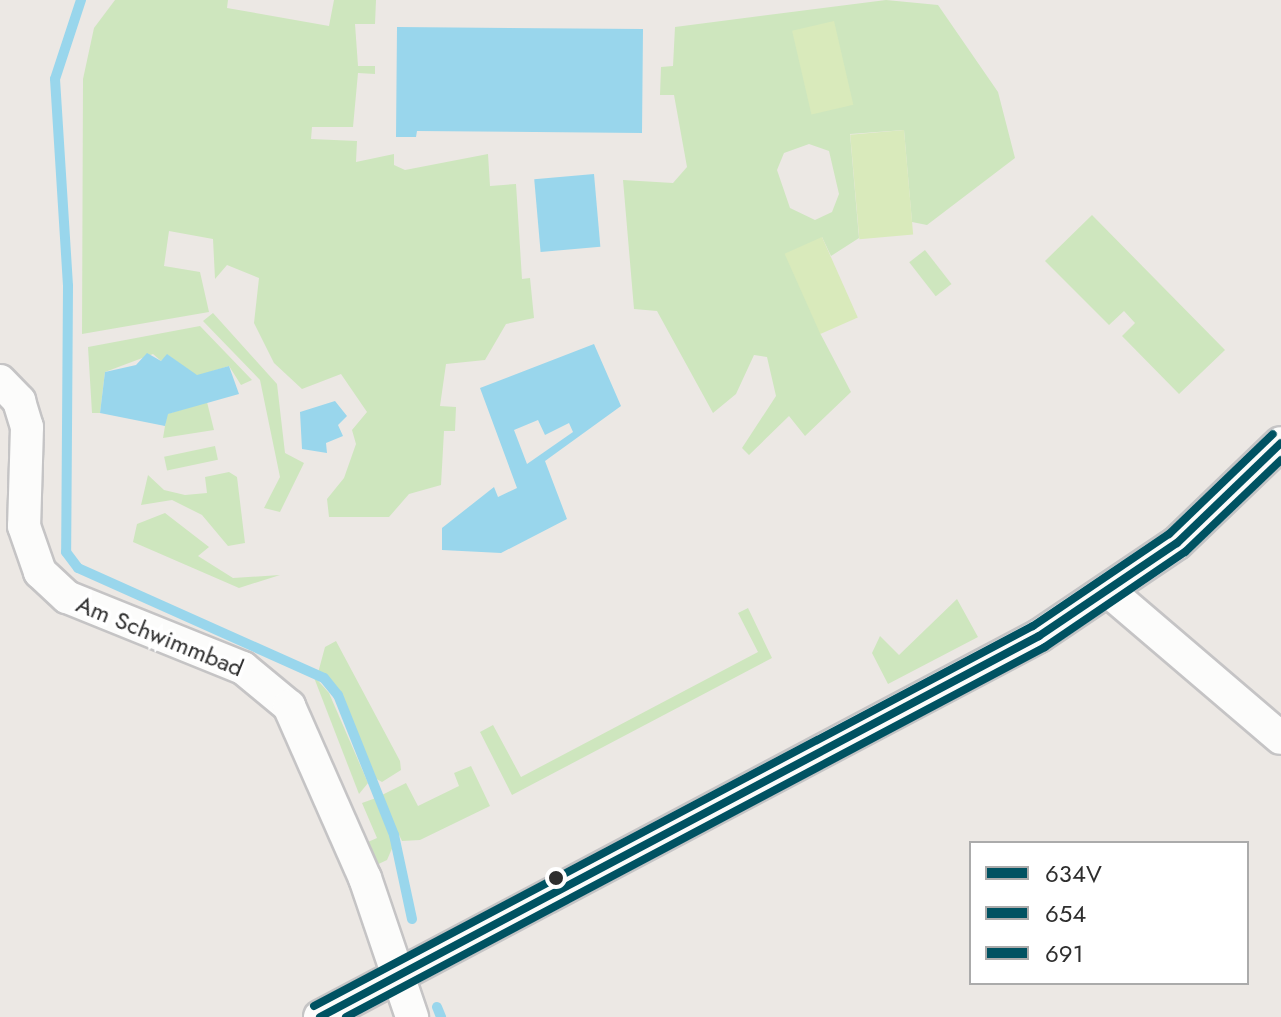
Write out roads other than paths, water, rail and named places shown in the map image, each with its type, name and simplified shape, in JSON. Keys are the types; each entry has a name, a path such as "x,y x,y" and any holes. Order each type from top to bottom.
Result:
{"street":[{"name":"Am Schwimmbad","path":"0,381 19,401 27,427 24,526 40,572 67,597 243,668 289,706 365,878 412,1017"},
{"path":"320,1017 397,973 847,743 1111,593 1177,543 1281,443"},
{"path":"1111,593 1281,738"}],"water":[{"path":"397,27 643,29 642,133 417,131 416,137 396,137"},
{"path":"594,174 600,247 541,252 534,179"},
{"path":"594,344 621,406 545,461 567,519 501,553 442,550 442,528 494,487 498,497 517,488 480,388","holes":["538,420 545,435 569,423 573,432 527,464 514,430"]},
{"path":"147,353 161,361 167,354 197,375 229,366 239,394 168,414 165,426 100,413 105,372 136,365"},
{"path":"335,401 347,416 338,425 343,436 326,443 327,453 302,449 300,412"}],"waterway":[{"path":"81,0 55,79 68,286 66,552 78,568 324,678 338,695 394,835 412,919"},
{"path":"437,1007 441,1017"}]}
